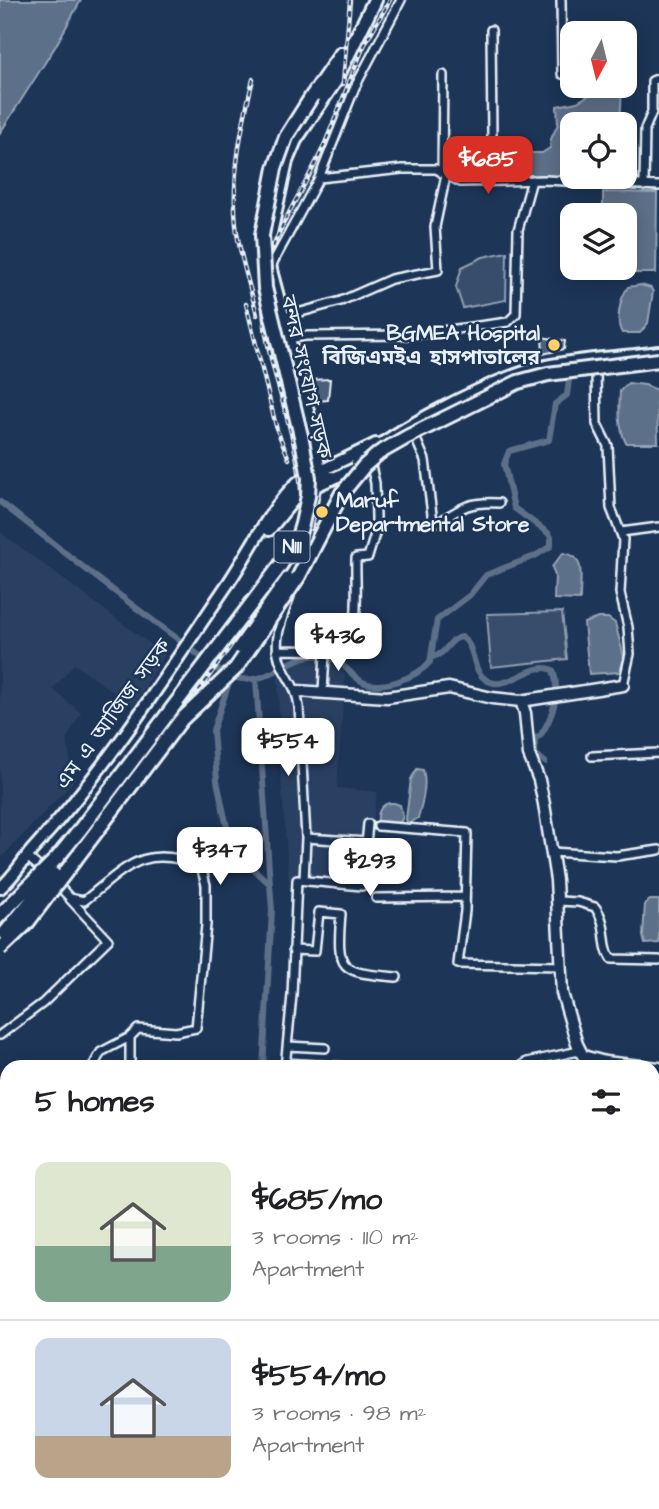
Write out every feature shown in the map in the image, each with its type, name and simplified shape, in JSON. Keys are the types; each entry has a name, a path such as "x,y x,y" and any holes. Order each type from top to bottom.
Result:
{"highway":[{"name":"N111","path":"363,22 376,0"},
{"path":"332,478 318,477 267,247 286,161 295,140 335,81 363,22"},
{"name":"বন্দর সংযোগ সড়ক","path":"0,915 72,840 297,540 308,496 308,465 265,288 262,235 275,169 286,137 363,22"},
{"path":"0,938 13,926 157,738 228,665 291,576 339,485 364,462 375,447 515,375 546,367 659,351"},
{"path":"0,949 27,923 181,720 236,668 299,576 342,493 364,466 379,453 407,437 518,382 548,374 659,362"}],"main road":[{"name":"এম এ আজিজ সড়ক","path":"0,888 78,798 129,730 248,554 273,511 298,482 318,477 513,372 546,363 659,351"},
{"path":"332,478 519,386 549,377 659,362"}],"street":[{"path":"270,270 319,178 355,87 401,0"},
{"path":"561,0 561,21"},
{"path":"484,182 485,161 492,139 491,30"},
{"path":"283,317 341,301 372,285 391,279 438,270 435,227 444,174 443,75"},
{"path":"643,186 645,129 652,112 652,81 659,78"},
{"path":"319,178 402,169 436,169 460,182 532,180 659,186"},
{"path":"288,339 306,335 412,335 508,322 516,314 518,230 532,180"},
{"path":"297,691 387,697 449,688 492,698 521,701 623,685 630,654 628,627 620,601 620,570 624,546 611,508 607,442 598,430 596,371"},
{"path":"415,437 425,460 433,522 439,522 463,506 479,502 499,503"},
{"path":"277,650 325,653 345,651 350,644 354,623 356,558 368,557 376,531 375,483 364,462"},
{"path":"304,880 306,838 297,691 280,663 276,641 298,572 318,477"},
{"path":"621,532 659,527"},
{"path":"323,692 325,653"},
{"path":"521,701 525,713 529,755 539,780 558,901 562,993 579,1051 583,1056 598,1060"},
{"path":"592,756 659,753"},
{"path":"286,1060 297,880 362,886 368,824"},
{"path":"378,826 467,833 465,897 458,964 560,966"},
{"path":"306,838 367,842"},
{"path":"551,852 608,856 659,850"},
{"path":"0,1035 43,1003 107,940 70,898 26,856"},
{"path":"70,898 84,901 134,861 160,856 201,866 206,885 206,925 196,1028 176,1032 138,1029 131,1037 101,1052 96,1060"},
{"path":"376,898 465,897"},
{"path":"558,901 578,902 595,907 605,924 607,951 611,959 659,960"},
{"path":"293,950 315,951 319,912 341,914 339,953 346,967 355,973 397,977"},
{"path":"130,1060 131,1037"},
{"path":"288,1046 325,1048"},
{"path":"536,1060 579,1051"}],"shaded area":[{"path":"0,0 81,0 55,47 0,133"},
{"path":"584,98 621,98 621,112 560,112 560,176 546,178 523,174 520,167 526,153 542,153 550,148 558,124 557,106"},
{"path":"603,192 657,193 656,273 637,273 637,203 603,203"},
{"path":"507,252 506,300 463,308 456,287 462,267 483,257"},
{"path":"641,285 651,288 653,292 648,323 640,333 622,333 619,310 623,297 628,287"},
{"path":"628,383 657,390 658,443 626,443 623,437 620,424 620,391"},
{"path":"0,532 165,655 133,706 74,664 53,689 81,713 67,738 73,782 0,859"},
{"path":"563,553 571,555 579,564 580,600 554,599 555,576 552,567"},
{"path":"562,612 567,659 491,667 487,614"},
{"path":"608,618 615,623 624,657 620,672 589,674 584,623"},
{"path":"320,658 338,664 345,676 337,788 377,792 364,888 289,880 280,765 278,677 297,661"},
{"path":"417,769 423,770 424,794 418,818 408,824 406,819 411,779"},
{"path":"394,803 400,805 403,817 399,824 378,822 381,808"},
{"path":"650,900 659,900 659,943 645,944 645,904"}],"building":[{"name":"BGMEA Hospital বিজিএমইএ হাসপাতালের","path":"542,337 565,341 564,349 543,354"},
{"path":"330,379 328,400 317,401 310,380"}],"waterway":[{"path":"0,502 227,675 246,680 258,678 302,658 314,656 337,661 361,681 388,684 407,678 430,662 437,620 470,595 486,575 535,556 551,546 548,533 514,508 504,464 509,451 549,440 555,404 567,395 569,380"},
{"path":"432,657 462,637 470,646 481,675 493,683 501,683 536,669 553,670 556,696 552,713 545,729 535,738 535,754 545,762"},
{"path":"231,677 213,730 217,781 228,832 240,857 270,884 272,910 263,1060"},
{"path":"256,679 270,884"}],"railway":[{"path":"343,84 350,0"},
{"path":"0,927 93,838 288,566 299,534 302,502 292,437 267,339 263,285 267,265 282,226 322,150 364,46 390,0"},
{"path":"253,79 238,151 235,207 240,248 257,315"},
{"path":"246,304 277,430 289,459"}],"place":[{"name":"BGMEA Hospital বিজিএমইএ হাসপাতালের","path":"554,345"},
{"name":"Maruf Departmental Store","path":"322,512"}]}
